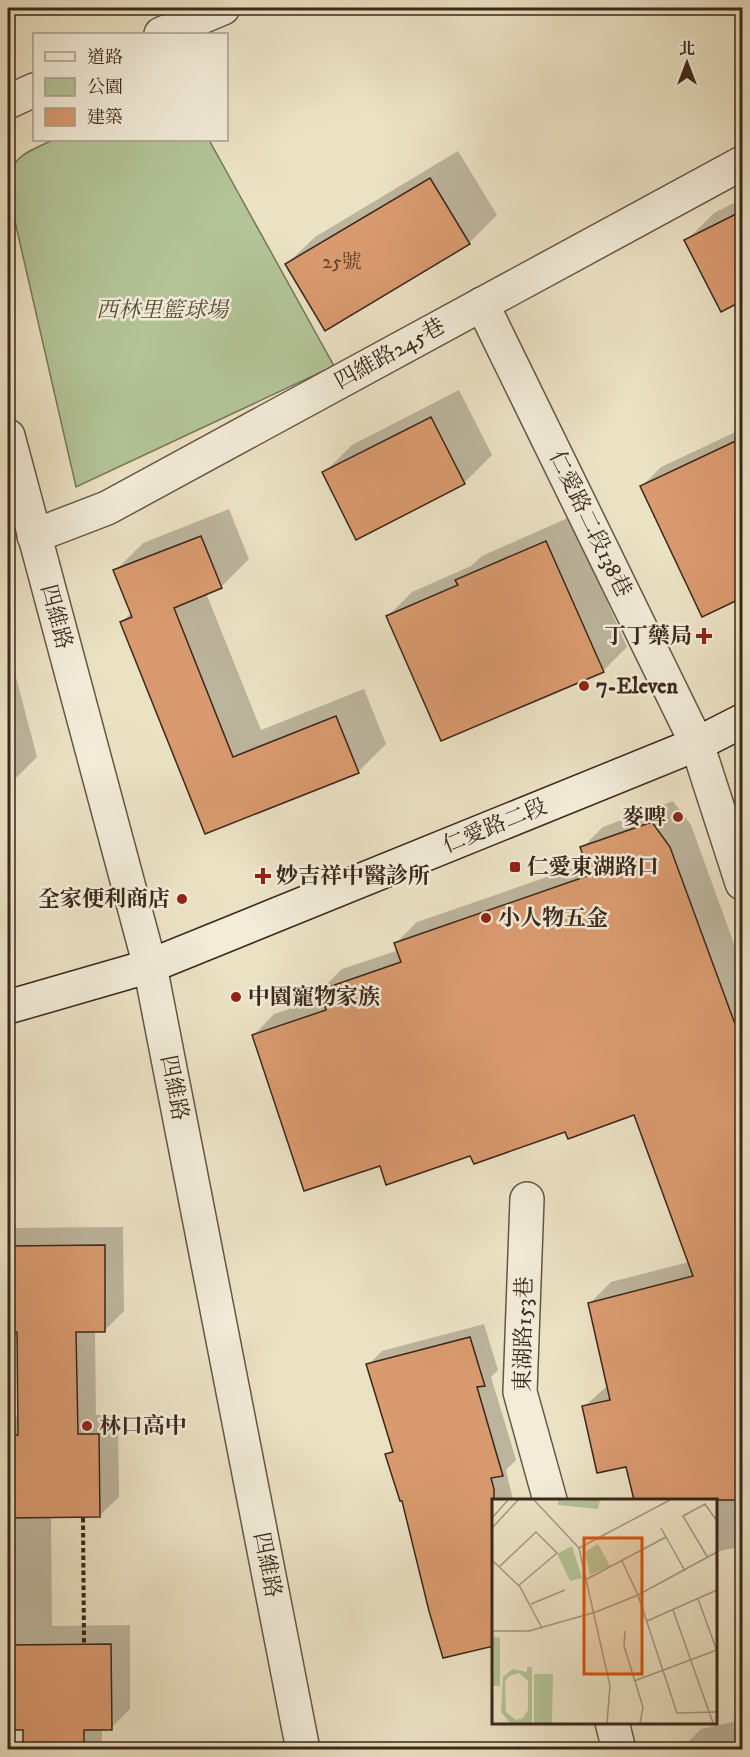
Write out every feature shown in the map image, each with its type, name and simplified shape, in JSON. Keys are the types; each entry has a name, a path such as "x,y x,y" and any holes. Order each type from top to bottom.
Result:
{"street":[{"path":"163,33 223,8"},
{"path":"8,102 33,90"},
{"name":"四維路245巷","path":"34,536 107,508 742,163"},
{"name":"仁愛路二段138巷","path":"482,304 697,744 742,883"},
{"name":"四維路","path":"8,436 150,966 303,1749"},
{"name":"仁愛路二段","path":"8,1007 150,966 697,744 742,721"},
{"name":"東湖路153巷","path":"527,1199 520,1392 550,1499"},
{"path":"613,1724 619,1749"}],"path":[{"path":"83,1518 84,1644"}],"green space":[{"name":"西林里籃球場","path":"51,141 210,141 334,366 76,487 8,191 11,170 20,157"}],"building":[{"path":"430,178 470,244 325,331 285,264"},
{"path":"742,211 742,301 721,312 684,240"},
{"path":"431,417 465,484 356,540 322,472"},
{"path":"742,438 742,598 702,617 640,486"},
{"path":"201,536 222,588 174,608 233,757 336,716 359,773 205,834 120,622 132,617 113,570"},
{"path":"546,541 604,672 441,741 386,616 458,585 455,580"},
{"path":"652,822 670,847 742,1043 742,1500 634,1499 626,1467 597,1473 582,1406 610,1400 588,1303 693,1276 634,1115 568,1139 565,1132 474,1164 470,1156 386,1185 380,1166 304,1191 252,1035 326,1010 320,990 401,962 394,943 590,875 580,847"},
{"path":"105,1245 105,1332 76,1332 78,1434 99,1434 100,1517 8,1518 8,1435 18,1435 17,1332 8,1332 8,1246"},
{"path":"470,1337 485,1386 477,1387 503,1476 491,1478 494,1489 494,1499 492,1499 492,1646 443,1658 402,1501 400,1501 385,1454 393,1452 366,1364"},
{"path":"111,1644 112,1730 84,1730 84,1749 23,1749 23,1730 8,1730 8,1645"}],"place":[{"name":"丁丁藥局","path":"704,636"},
{"name":"7-Eleven","path":"584,686"},
{"name":"麥啤","path":"678,817"},
{"name":"仁愛東湖路口","path":"515,867"},
{"name":"妙吉祥中醫診所","path":"263,876"},
{"name":"全家便利商店","path":"182,899"},
{"name":"小人物五金","path":"486,918"},
{"name":"中園寵物家族","path":"236,997"},
{"name":"林口高中","path":"87,1426"}]}
